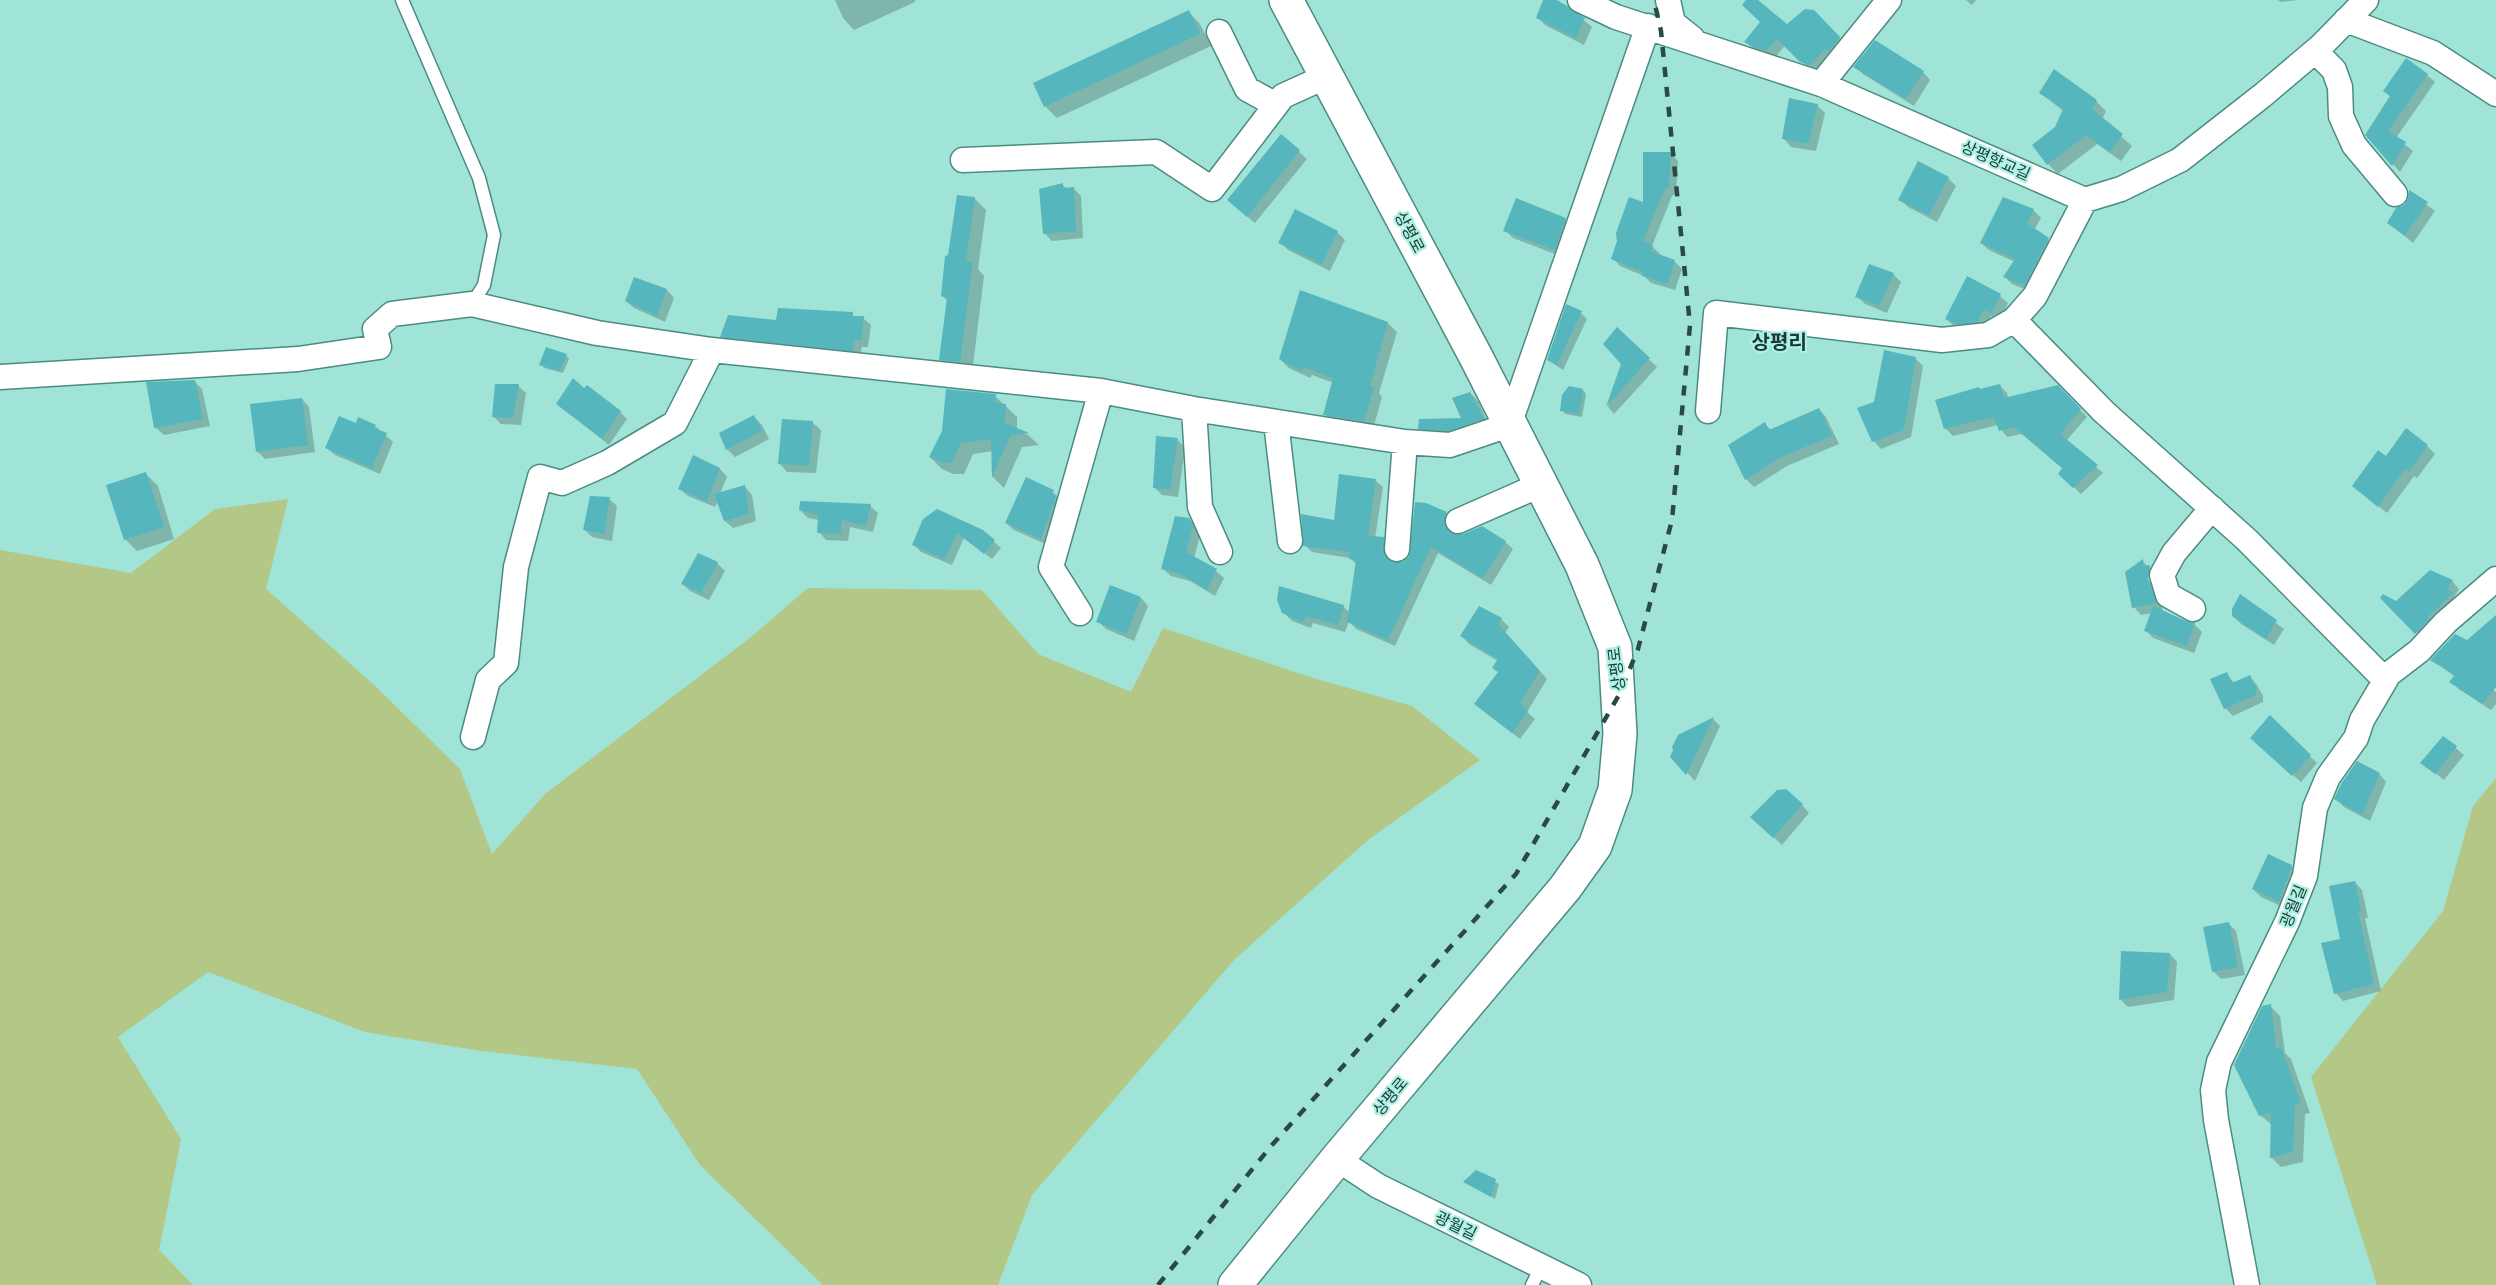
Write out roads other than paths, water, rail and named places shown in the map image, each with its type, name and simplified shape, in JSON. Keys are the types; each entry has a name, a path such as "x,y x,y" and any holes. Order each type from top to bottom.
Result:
{"main road":[{"name":"상평로","path":"1235,1285 1337,1159 1565,888 1595,846 1615,790 1620,734 1615,647 1582,565 1476,357 1286,0"}],"street":[{"name":"상평향교길","path":"1580,0 1616,17 1821,84 2085,200"},
{"path":"1668,0 1673,23 1701,45"},
{"path":"1821,84 1889,0"},
{"path":"1708,411 1716,313 1942,339 1988,335 2014,320 2039,290 2085,200 2121,189 2180,160 2315,51 2366,0"},
{"path":"2346,21 2433,53 2496,94"},
{"path":"0,377 298,358 379,347 375,329 392,314 472,304 597,333 712,350 1101,391 1194,409 1405,442 1450,445 1509,425 1648,27"},
{"path":"1220,32 1248,89 1276,105"},
{"path":"2315,51 2334,70 2340,87 2341,116 2354,145 2395,194"},
{"path":"963,160 1156,152 1212,189 1283,96 1327,76"},
{"path":"2014,320 2104,412 2247,540 2385,680"},
{"path":"472,737 488,680 506,663 516,567 540,477 562,483 607,463 675,423 712,350"},
{"path":"1080,613 1051,567 1101,391"},
{"path":"1194,409 1200,507 1220,552"},
{"path":"1276,422 1290,541"},
{"path":"1397,549 1405,442"},
{"path":"1458,521 1540,485"},
{"path":"2193,609 2168,595 2162,575 2174,553 2212,508"},
{"name":"광월길","path":"2247,1285 2216,1120 2213,1090 2219,1062 2288,922 2305,876 2315,808 2328,777 2356,738 2362,720 2389,674 2419,651 2446,622 2496,579"},
{"name":"광월길","path":"1337,1159 1378,1186 1536,1276 1579,1285"}],"lane":[{"path":"402,0 479,178 494,235 484,285 472,304"}],"railway":[{"path":"1158,1285 1272,1145 1516,874 1619,695 1638,649 1672,520 1690,325 1661,31 1654,0"}],"district":[{"name":"상평리","path":"1779,342"}]}
